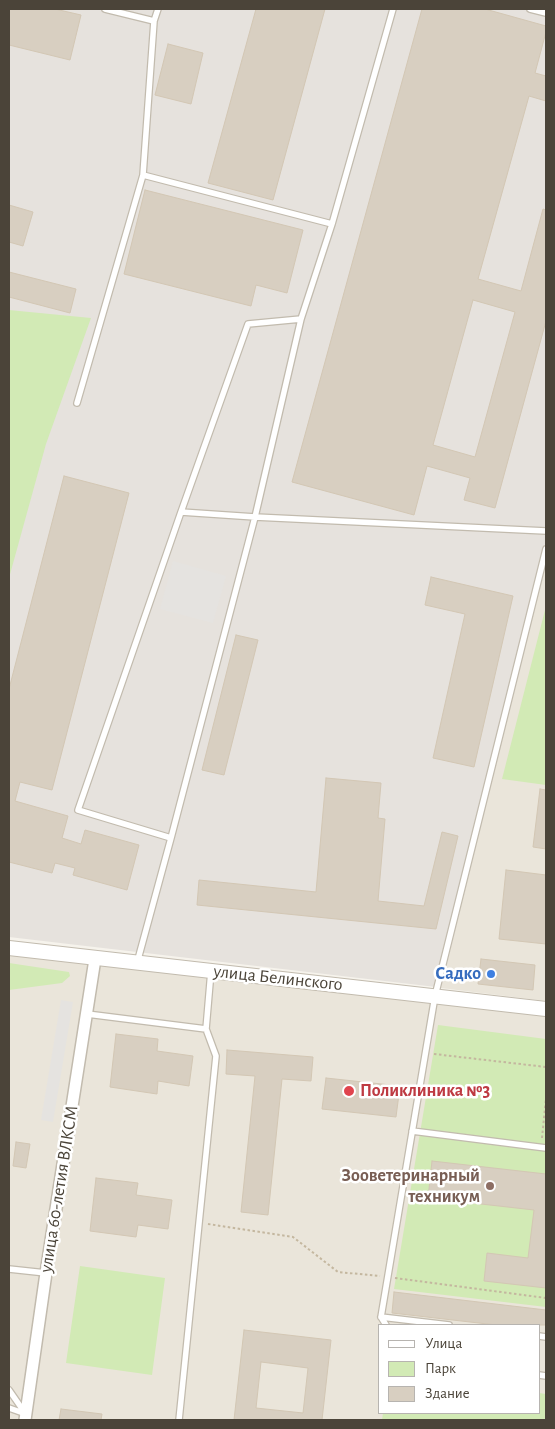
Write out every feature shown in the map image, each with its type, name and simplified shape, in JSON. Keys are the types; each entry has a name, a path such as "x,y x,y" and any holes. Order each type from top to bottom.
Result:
{"street":[{"name":"улица Белинского","path":"9,948 546,1009"},
{"name":"улица 60-летия ВЛКСМ","path":"26,1417 46,1273 96,959"}],"lane":[{"path":"105,9 154,21"},
{"path":"77,403 143,175 154,21 158,9"},
{"path":"137,963 255,517 301,319 332,224 393,9"},
{"path":"530,9 546,13"},
{"path":"143,175 332,224"},
{"path":"171,838 78,810 248,324 301,319"},
{"path":"181,512 546,531"},
{"path":"385,1324 381,1317 424,1052 435,996 543,574 546,549"},
{"path":"179,1420 216,1056 206,1029 211,971"},
{"path":"87,1014 206,1029"},
{"path":"412,1131 543,1147"},
{"path":"9,1269 46,1273"},
{"path":"381,1317 440,1324"},
{"path":"9,1390 26,1417"},
{"path":"9,1408 26,1417"}],"path":[{"path":"424,1052 546,1067"},
{"path":"543,1147 546,1098"},
{"path":"198,1222 293,1237 338,1272 546,1298"}],"shaded area":[{"path":"9,9 546,9 546,540 436,987 9,937"},
{"path":"546,558 546,1001 441,988"},
{"path":"173,561 226,576 213,623 160,609"},
{"path":"9,952 546,1015 546,1420 9,1420"},
{"path":"61,1000 73,1002 53,1122 41,1120"}],"green space":[{"path":"9,310 91,318 46,444 9,578"},
{"path":"546,606 546,785 502,779"},
{"path":"9,963 69,972 70,976 62,983 9,990"},
{"path":"438,1025 546,1039 546,1307 394,1289"},
{"path":"80,1266 165,1278 152,1375 66,1363"},
{"path":"540,1393 546,1394 546,1420 382,1420 383,1414 540,1414"}],"building":[{"path":"9,9 55,9 81,15 70,60 9,45"},
{"path":"256,9 325,9 273,200 208,183"},
{"path":"422,9 485,9 546,26 535,73 546,76 546,101 529,96 478,279 521,291 543,209 546,210 546,321 495,508 464,500 470,478 427,466 414,515 292,482","holes":["473,300 515,312 475,457 433,445"]},
{"path":"168,44 203,53 191,104 155,95"},
{"path":"145,190 303,230 287,293 256,285 251,306 124,274"},
{"path":"9,205 33,212 23,246 9,242"},
{"path":"9,272 76,289 70,313 9,297"},
{"path":"64,476 129,493 52,790 20,782 15,801 68,816 62,838 81,844 85,830 139,845 127,890 73,875 75,868 55,863 52,873 9,862 9,689"},
{"path":"431,577 513,596 474,767 433,758 465,614 425,605"},
{"path":"236,635 258,640 224,775 202,770"},
{"path":"326,778 381,783 378,818 385,819 378,901 424,906 442,832 458,836 436,929 197,905 199,880 316,892"},
{"path":"540,789 546,790 546,849 533,847"},
{"path":"506,870 546,875 546,944 499,939"},
{"path":"481,959 535,965 533,990 478,984"},
{"path":"116,1034 158,1039 157,1051 193,1056 189,1086 158,1081 157,1094 110,1087"},
{"path":"227,1050 313,1057 311,1081 282,1079 268,1215 241,1212 255,1076 226,1074"},
{"path":"326,1078 400,1086 396,1117 322,1109"},
{"path":"16,1142 30,1144 26,1168 13,1166"},
{"path":"432,1161 546,1174 546,1288 484,1281 487,1253 528,1258 534,1210 428,1198"},
{"path":"96,1178 138,1183 136,1195 172,1200 168,1229 138,1225 136,1237 90,1231"},
{"path":"394,1292 546,1310 546,1325 487,1324 392,1313"},
{"path":"244,1330 331,1340 322,1420 234,1420","holes":["261,1362 308,1368 303,1413 256,1408"]},
{"path":"61,1409 102,1414 101,1420 59,1420"}],"place":[{"name":"Садко","path":"491,974"},
{"name":"Поликлиника №3","path":"349,1091"},
{"name":"Зооветеринарный техникум","path":"490,1186"}]}
